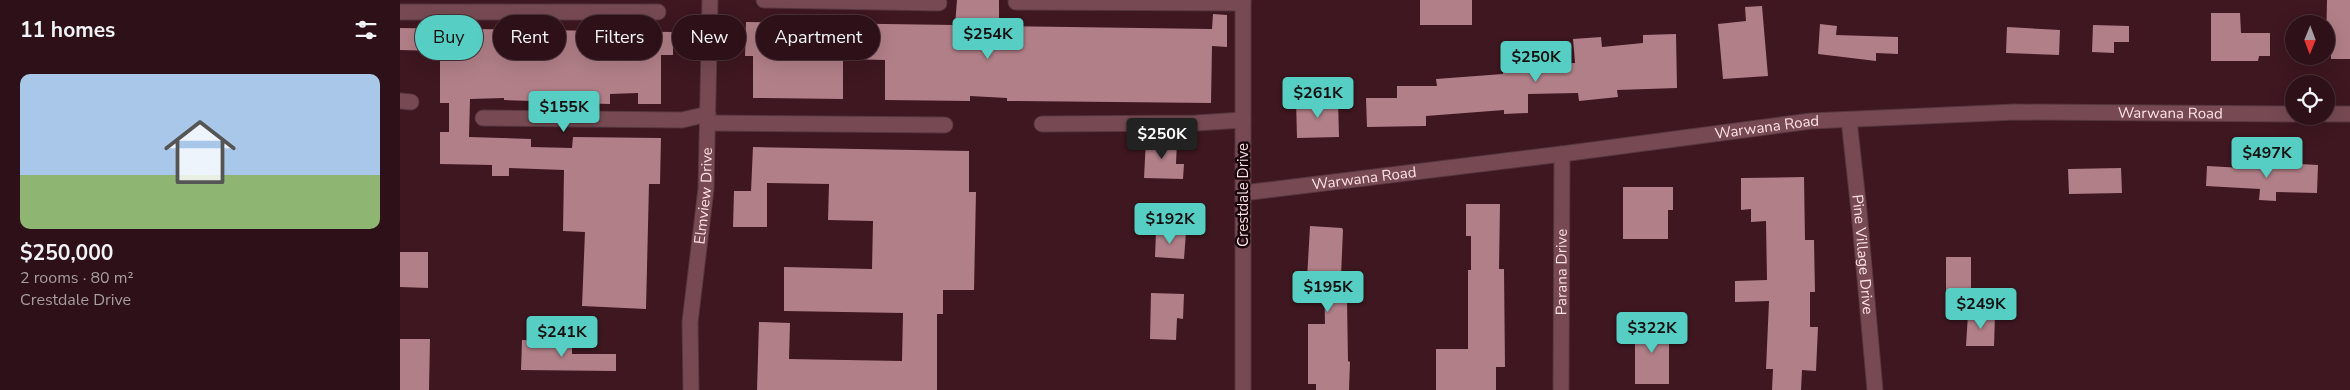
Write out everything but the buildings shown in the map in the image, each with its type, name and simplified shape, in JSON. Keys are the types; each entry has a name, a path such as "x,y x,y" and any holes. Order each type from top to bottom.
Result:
{"street":[{"name":"Elmview Drive","path":"691,390 690,322 706,189 710,0"},
{"path":"764,0 938,3"},
{"path":"1016,2 1243,2"},
{"name":"Crestdale Drive","path":"1243,2 1243,390"},
{"path":"400,12 425,6 658,12"},
{"name":"Warwana Road","path":"1243,192 1562,154 1811,121 2015,112 2285,114"},
{"path":"2335,114 2350,114"},
{"path":"483,118 708,119 945,125"},
{"path":"1042,124 1196,123 1243,120"},
{"name":"Pine Village Drive","path":"1849,120 1875,390"},
{"name":"Parana Drive","path":"1561,390 1562,154"}]}
